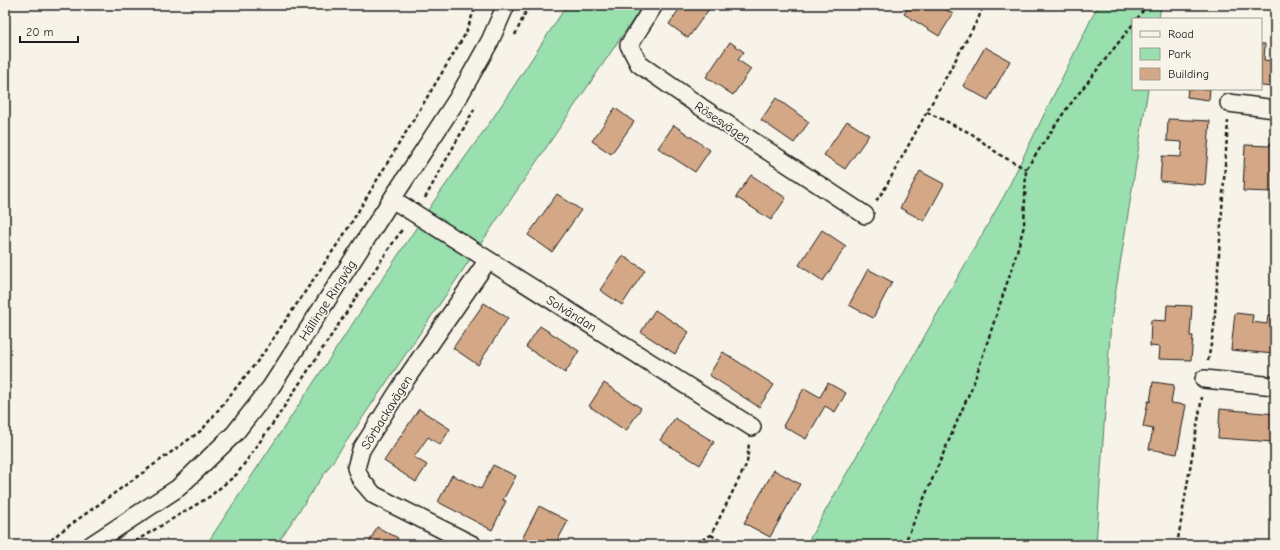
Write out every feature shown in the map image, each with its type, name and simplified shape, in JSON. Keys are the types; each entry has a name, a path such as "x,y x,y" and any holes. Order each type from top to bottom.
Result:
{"street":[{"name":"Hällinge Ringväg","path":"91,545 178,488 235,433 271,388 458,98 490,41 506,5"},
{"name":"Rösesvägen","path":"654,5 629,45 639,64 700,107 865,216"},
{"path":"1229,103 1275,109"},
{"name":"Solvändan","path":"392,199 752,427"},
{"name":"Sörbackavägen","path":"472,545 374,495 361,480 356,468 361,450 406,379 488,260"},
{"path":"1204,379 1275,386"}],"path":[{"path":"46,545 59,533 202,430 260,358 345,233 466,33 476,5"},
{"path":"865,216 884,190 979,17 983,5"},
{"path":"1138,18 1147,5"},
{"path":"904,545 974,382 1014,262 1024,226 1026,169 1065,111 1132,25"},
{"path":"1177,545 1204,379 1214,328 1229,103"},
{"path":"927,112 972,134 1000,155 1026,169"},
{"path":"698,545 700,542 712,535 747,463 752,427"},
{"path":"712,535 727,545"}],"green space":[{"path":"567,5 643,5 276,545 206,545 432,204 493,118"},
{"path":"1098,5 1161,5 1159,18 1132,18 1132,90 1148,90 1111,321 1096,545 806,545 1004,196"}],"building":[{"path":"682,5 712,5 688,38 669,24"},
{"path":"910,5 938,5 953,14 939,36 904,14"},
{"path":"730,42 744,52 738,60 751,69 733,95 706,77"},
{"path":"1262,44 1265,44 1264,60 1275,61 1275,87 1262,86"},
{"path":"985,47 1010,61 988,100 963,86"},
{"path":"1188,90 1210,90 1209,100 1187,97"},
{"path":"776,98 809,122 794,143 761,120"},
{"path":"615,108 634,122 611,154 592,141"},
{"path":"1168,119 1210,121 1205,185 1160,181 1162,156 1181,157 1182,142 1167,141"},
{"path":"847,121 869,135 845,169 824,155"},
{"path":"674,125 710,150 695,172 658,148"},
{"path":"1270,143 1275,143 1275,175 1273,192 1243,191 1245,145 1270,146"},
{"path":"920,171 944,184 924,221 900,208"},
{"path":"751,175 786,198 771,220 736,197"},
{"path":"557,194 581,210 552,252 528,235"},
{"path":"822,230 846,246 823,281 799,265"},
{"path":"623,256 645,270 622,305 600,290"},
{"path":"868,269 892,282 873,318 849,305"},
{"path":"484,303 508,318 478,365 453,348"},
{"path":"1167,305 1192,306 1190,336 1193,336 1191,360 1159,359 1160,347 1150,346 1151,320 1166,321"},
{"path":"655,310 689,332 675,354 641,332"},
{"path":"1235,313 1253,315 1252,322 1267,324 1268,315 1275,316 1274,354 1231,350"},
{"path":"540,326 579,351 565,373 526,347"},
{"path":"723,352 774,385 759,407 709,375"},
{"path":"1153,382 1174,385 1171,403 1186,405 1177,454 1149,449 1153,429 1143,427 1148,401 1150,402"},
{"path":"604,383 641,408 626,431 589,406"},
{"path":"828,383 846,393 835,412 825,406 806,439 783,426 804,388 820,397"},
{"path":"419,409 450,429 440,445 428,437 414,457 427,465 416,482 384,461"},
{"path":"1220,409 1275,414 1273,442 1218,438"},
{"path":"675,418 714,442 700,465 660,440"},
{"path":"493,465 516,476 503,500 506,501 492,530 438,502 452,475 481,489"},
{"path":"774,470 800,484 770,537 744,523"},
{"path":"539,506 568,521 555,545 532,545 522,539"},
{"path":"377,527 398,538 394,545 368,545"}]}
